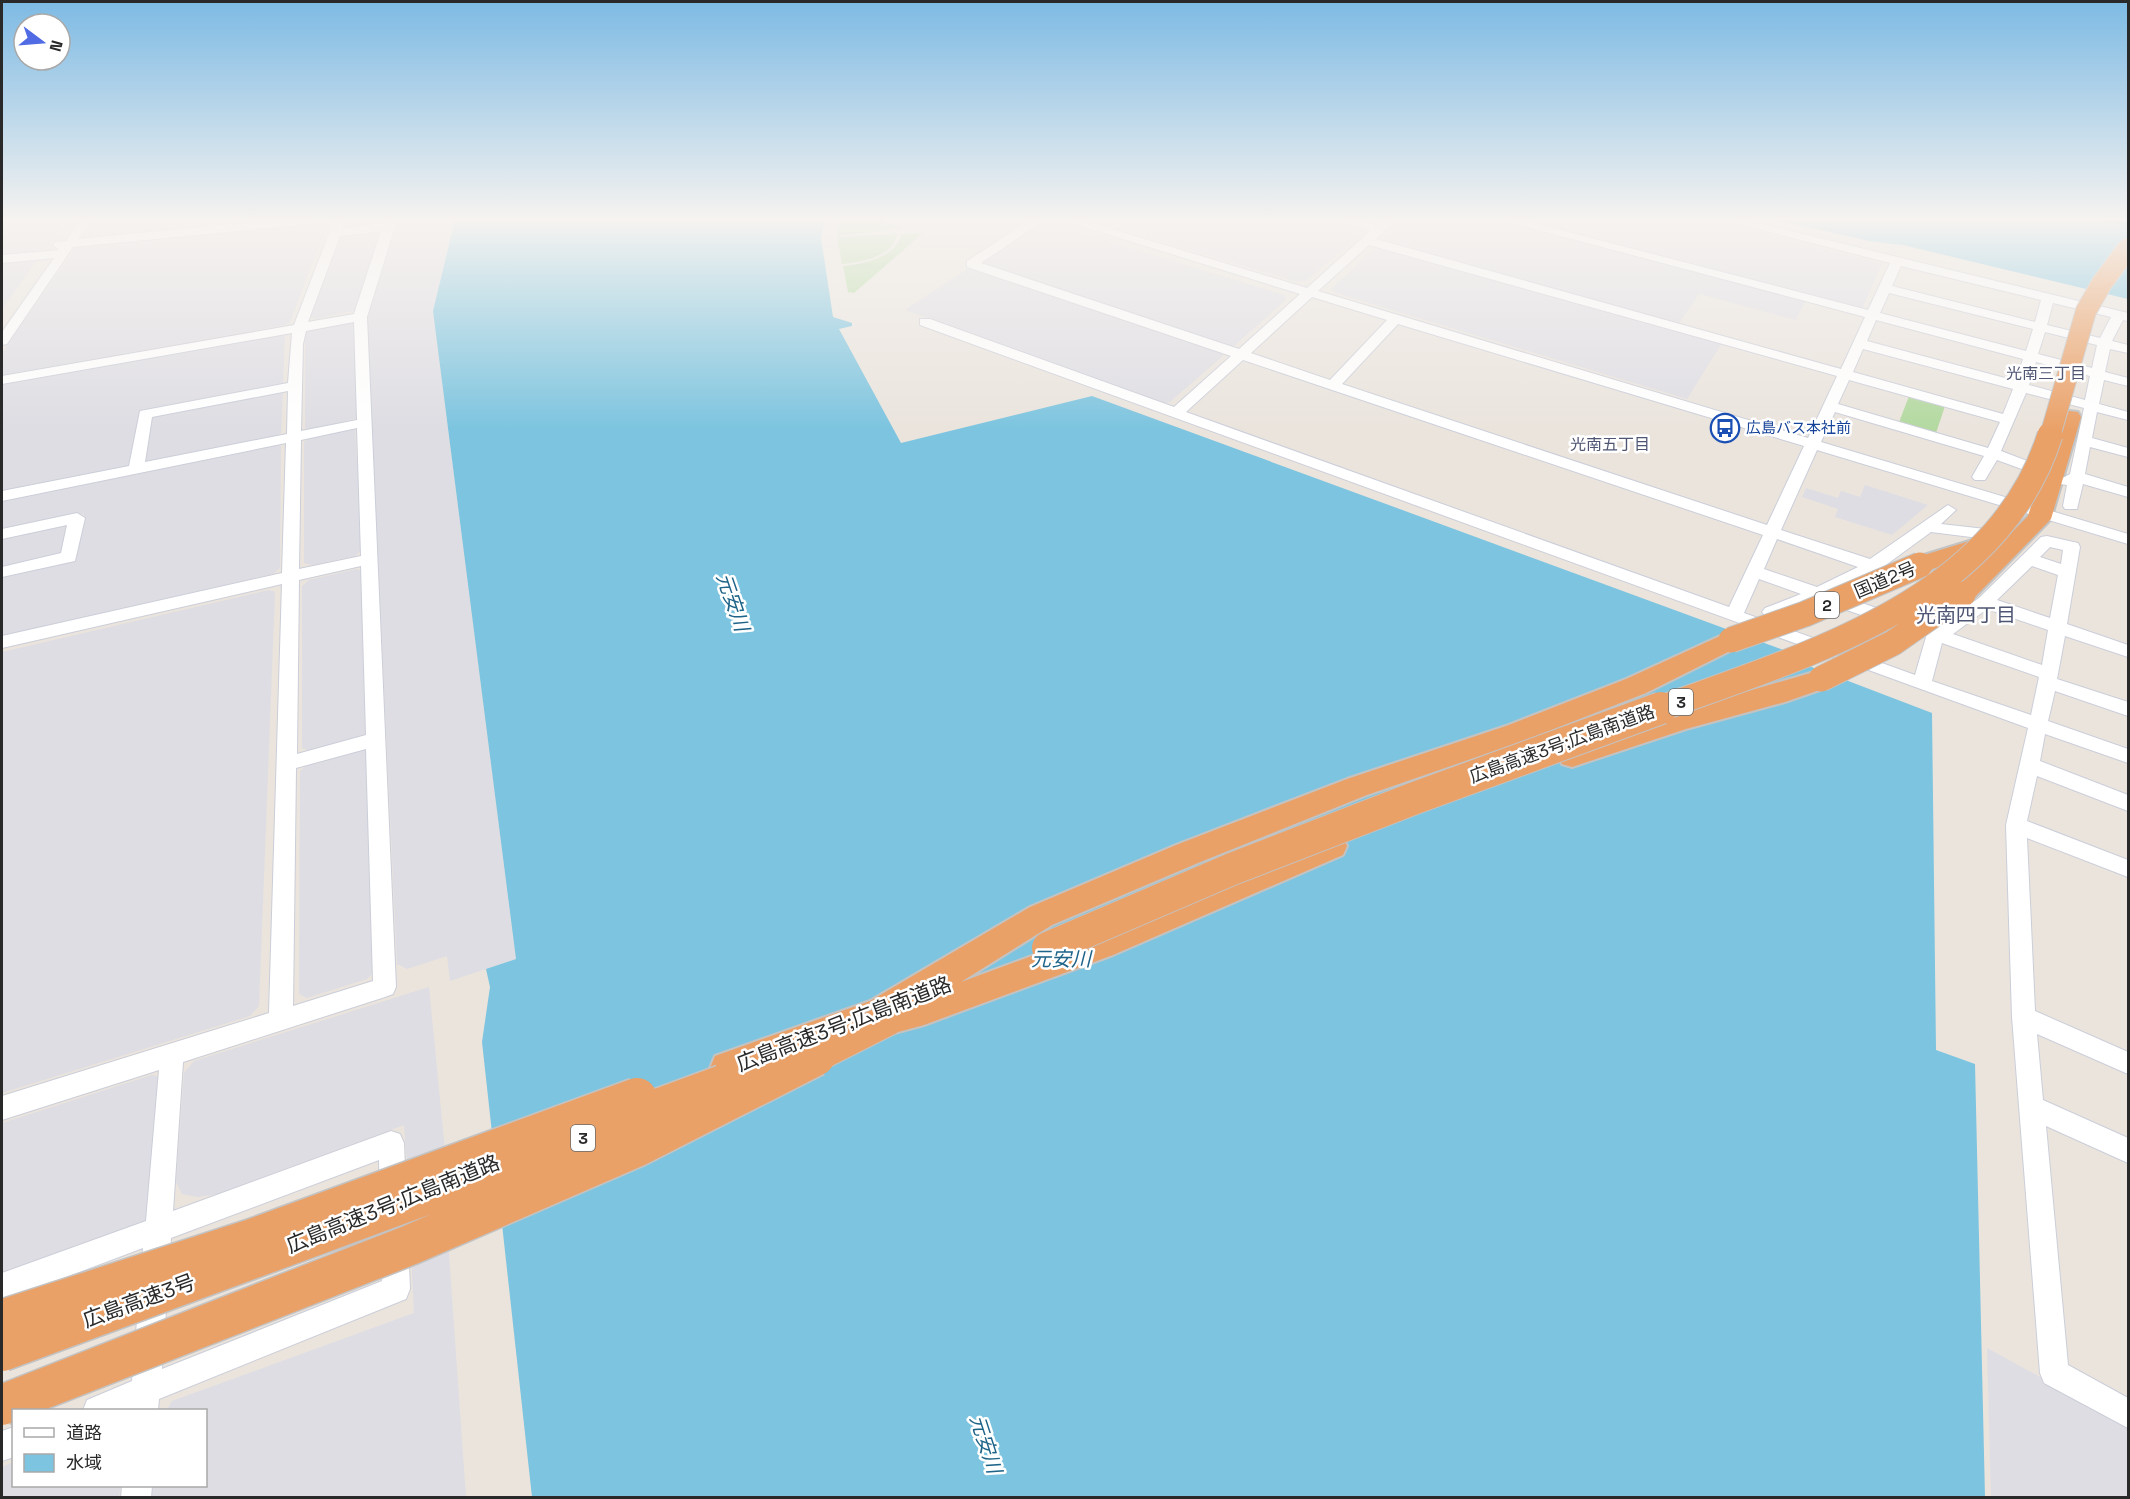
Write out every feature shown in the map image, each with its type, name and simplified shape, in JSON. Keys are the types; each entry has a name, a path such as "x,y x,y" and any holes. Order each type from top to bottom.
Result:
{"highway":[{"name":"広島高速3号;広島南道路","path":"276,1252 573,1142 885,1016 1232,869 1415,798 1791,662 1858,632 1902,608 1941,582 1976,553 2012,515 2034,478 2049,440 2082,320 2099,290"},
{"path":"2,1405 432,1236 636,1147 885,1016 924,1010 1101,945 1327,848 1529,770 1682,720 1775,696 1821,679 1893,642 1974,598 2029,536 2052,481 2091,335 2120,290"},
{"name":"国道2号","path":"885,1016 1041,916 1187,854 1357,787 1516,733 1636,686 1733,628 1805,614 1920,566 2029,536"},
{"name":"広島高速3号;広島南道路","path":"276,1252 728,1068 885,1016"},
{"path":"2,1320 252,1239 594,1112 728,1068"},
{"name":"広島高速3号","path":"2,1351 276,1252"}],"street":[{"path":"2,341 6,322 30,290"},
{"path":"281,1020 294,386 300,327 314,290"},
{"path":"2,1108 385,987 362,423 360,317 369,290"},
{"path":"1049,290 1873,566"},
{"path":"1300,290 1810,446 2029,536 2072,547 2048,678 2016,825 2024,1017 2054,1373 2128,1414"},
{"path":"1176,413 1313,290"},
{"path":"1543,290 2009,420"},
{"path":"1775,290 2128,382"},
{"path":"1733,628 1754,571 1882,290"},
{"path":"1891,290 2128,349"},
{"path":"2016,290 2124,316 2104,343 2071,506"},
{"path":"1310,293 1392,323 1810,446"},
{"path":"1980,477 1994,454 2022,387 2049,298"},
{"path":"2,380 360,317"},
{"path":"925,322 1176,413 1733,628 1922,684 2128,756"},
{"path":"1332,386 1392,323"},
{"path":"1857,343 2128,416"},
{"path":"136,468 145,414 294,386"},
{"path":"1828,406 2027,464 2052,481 2077,477 2128,492"},
{"path":"2,496 362,423"},
{"path":"2085,441 2128,453"},
{"path":"1771,612 1819,595 1894,554 1948,510"},
{"path":"2,534 77,518 69,557 2,572"},
{"path":"1929,527 2128,547"},
{"path":"2029,536 2128,539"},
{"path":"2029,536 2067,572"},
{"path":"2,642 369,559"},
{"path":"1754,571 1939,635 2128,709"},
{"path":"1922,684 1933,641 1974,598 2128,651"},
{"path":"285,764 375,740"},
{"path":"2029,765 2128,803"},
{"path":"2016,825 2128,869"},
{"path":"2024,1017 2128,1063"},
{"path":"145,1401 172,1054"},
{"path":"2031,1107 2128,1151"},
{"path":"2,1287 392,1143 396,1290 145,1401 102,1409"}],"shaded area":[{"path":"2,290 16,290 2,309"},
{"path":"46,290 302,290 290,322 284,325 2,375 2,353"},
{"path":"320,290 363,290 356,310 315,319 310,317"},
{"path":"377,290 438,290 433,311 516,959 450,981 447,956 407,969 397,964 367,321"},
{"path":"936,290 1035,290 1223,352 1224,355 1170,402 1164,403 905,310"},
{"path":"1059,290 1267,290 1284,295 1286,300 1234,346 1228,346"},
{"path":"1332,290 1532,290 1722,343 1687,399"},
{"path":"1553,290 1768,290 1806,300 1796,320 1699,294 1678,325"},
{"path":"1787,290 1870,290 1862,309"},
{"path":"346,323 353,324 357,418 310,430 305,428 305,333 311,329"},
{"path":"281,334 285,337 283,383 279,386 142,412 133,462 127,467 2,492 2,385"},
{"path":"283,391 281,433 276,437 141,462 148,416"},
{"path":"355,430 362,550 355,556 312,565 304,563 304,442 310,437"},
{"path":"276,444 281,446 280,568 273,574 2,636 2,575 76,559 84,514 2,531 2,499"},
{"path":"1865,485 1928,505 1892,535 1835,517 1838,509 1802,497 1806,488 1838,498 1841,491 1860,497"},
{"path":"69,522 62,556 2,569 2,536"},
{"path":"357,569 363,571 369,731 361,737 310,751 302,748 302,586 309,580"},
{"path":"269,590 275,592 259,1006 250,1016 2,1093 2,652"},
{"path":"362,748 368,751 374,972 367,979 307,998 299,994 300,771 308,764"},
{"path":"429,987 446,1161 408,1175 404,1125 217,1194 198,1197 182,1194 176,1182 184,1073 194,1061"},
{"path":"152,1075 159,1077 148,1217 143,1224 2,1272 2,1123"},
{"path":"448,1240 466,1497 149,1498 150,1487 207,1487 207,1409 168,1409 172,1401 414,1313 411,1253"},
{"path":"1987,1348 2128,1425 2128,1497 1991,1497"},
{"path":"12,1462 12,1487 121,1487 119,1497 2,1497 2,1467"}],"green space":[{"path":"1909,396 1945,406 1935,436 1898,425"}],"water":[{"name":"元安川","path":"438,290 829,290 833,317 852,323 852,326 839,329 901,443 1092,396 1789,652 1788,658 1932,713 1936,1050 1975,1064 1985,1497 532,1497 482,1042 490,987 486,969 516,959 433,311"},
{"path":"2090,290 2128,290 2128,299"}],"place":[{"name":"広島バス本社前","path":"1725,428"}],"district":[{"name":"光南三丁目","path":"2046,373"},
{"name":"光南五丁目","path":"1610,444"},
{"name":"光南四丁目","path":"1966,615"}]}
